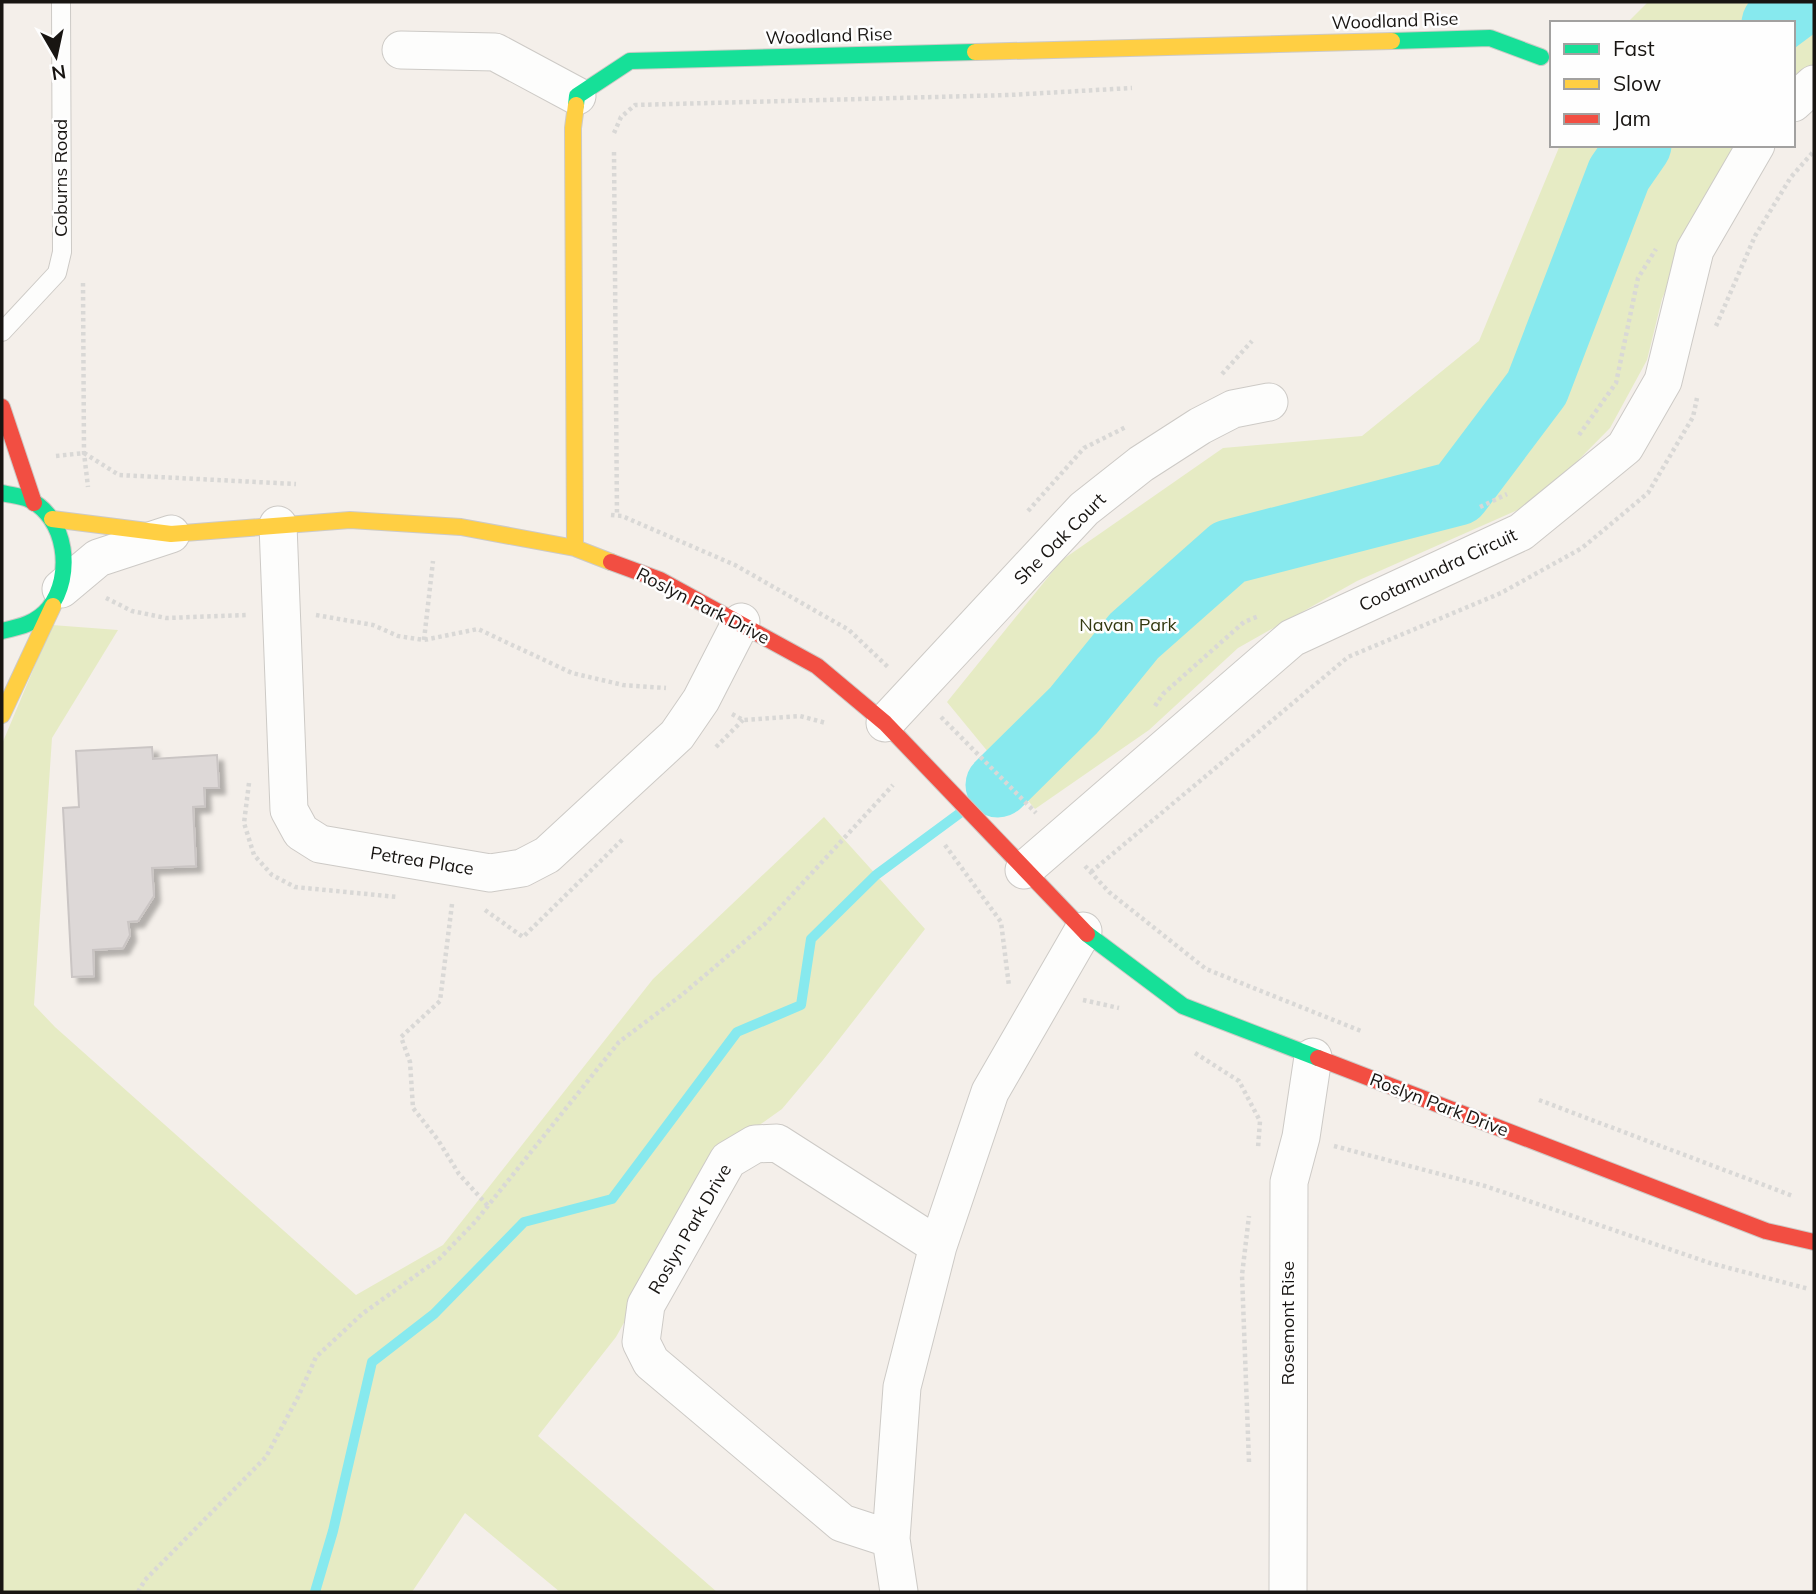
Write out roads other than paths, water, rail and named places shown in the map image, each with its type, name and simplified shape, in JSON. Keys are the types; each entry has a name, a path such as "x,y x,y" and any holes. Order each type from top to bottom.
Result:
{"street":[{"name":"Woodland Rise","path":"577,96 631,61 1490,38 1541,57"},
{"path":"401,50 495,52 577,96 573,128 575,548"},
{"path":"1795,101 1814,84"},
{"name":"Cootamundra Circuit","path":"1024,870 1050,828 1292,638 1521,532 1625,447 1663,381 1695,250 1755,147"},
{"name":"She Oak Court","path":"885,723 1084,509 1141,464 1200,426 1233,409 1269,402"},
{"path":"2,407 34,503"},
{"path":"2,493 11,493 34,503 52,519 63,541 67,565 58,595 2,715"},
{"name":"Roslyn Park Drive","path":"52,519 171,534 350,520 461,527 575,548 660,580 817,666 885,723 1083,931 1180,1004 1766,1231 1814,1242"},
{"name":"Petrea Place","path":"278,525 289,810 301,832 320,844 490,873 522,868 547,855 677,735 701,700 740,622"},
{"name":"Roslyn Park Drive","path":"58,595 98,558 171,534"},
{"path":"2,631 12,631 36,620 58,595"},
{"path":"898,1592 891,1539 902,1387 938,1246 990,1093 1083,931"},
{"name":"Rosemont Rise","path":"1287,1592 1289,1182 1301,1137 1313,1057"},
{"name":"Roslyn Park Drive","path":"891,1539 842,1522 651,1362 641,1342 646,1305 728,1160 755,1144 778,1143 938,1246"}],"lane":[{"name":"Coburns Road","path":"2,332 57,273 62,252 61,2"}],"waterway":[{"path":"1777,21 1802,2"},
{"path":"998,785 1074,710 1134,636 1229,552 1458,493 1537,388 1619,174 1638,147"},
{"path":"315,1592 333,1531 372,1362 434,1314 524,1222 612,1199 737,1032 801,1005 811,939 876,875 998,785"}],"park label":[{"name":"Navan Park","path":"1128,625"}]}
